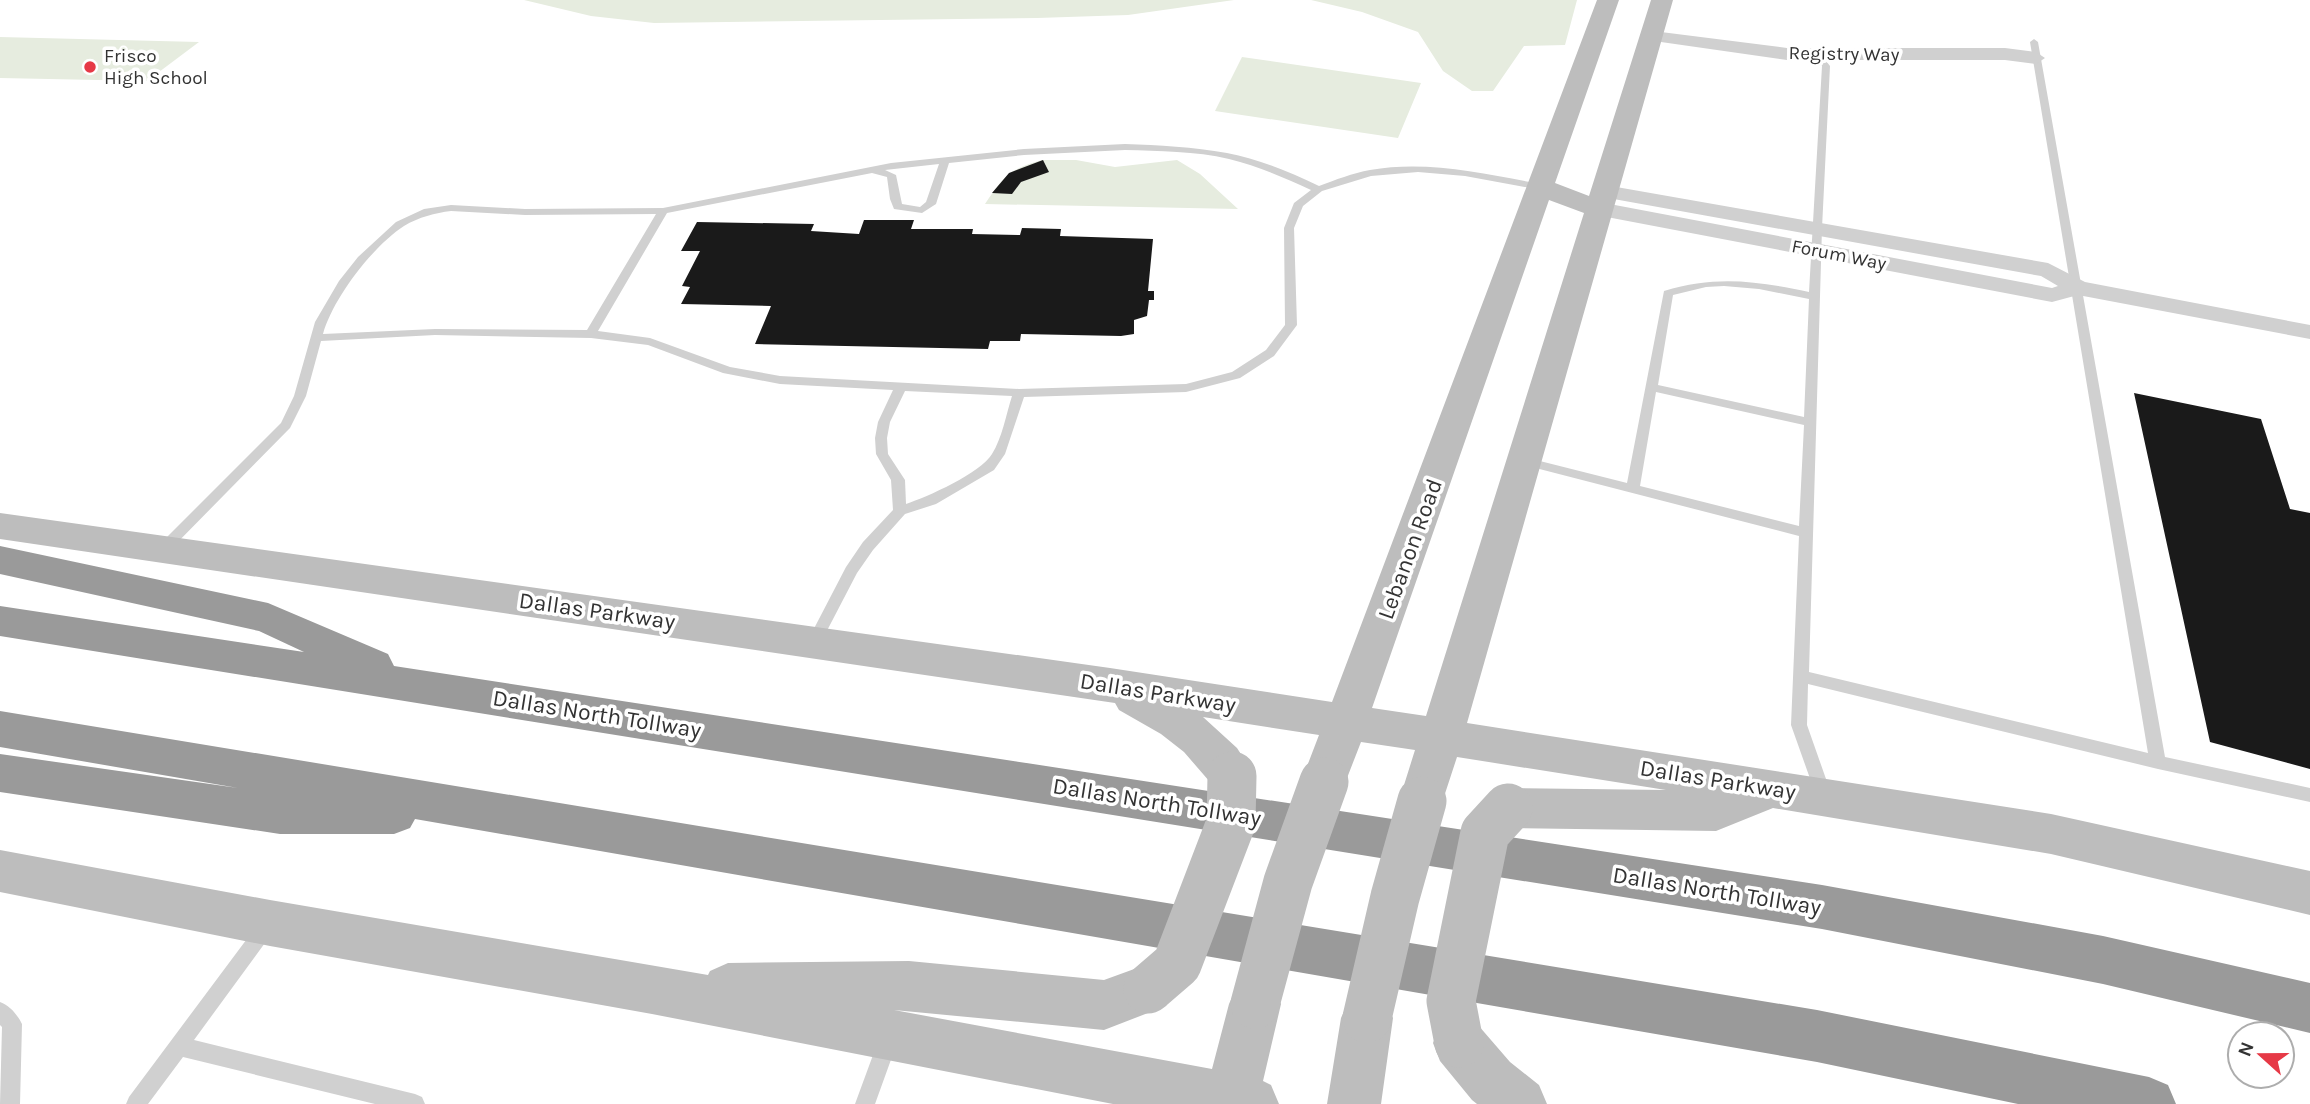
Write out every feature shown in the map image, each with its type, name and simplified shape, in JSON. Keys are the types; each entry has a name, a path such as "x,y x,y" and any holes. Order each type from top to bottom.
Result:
{"highway":[{"path":"0,560 268,618 417,685"},
{"name":"Dallas North Tollway","path":"0,621 1822,907 2103,960 2310,1008"},
{"path":"0,729 1817,1036 2149,1104"},
{"path":"0,773 280,814 505,815"}],"main road":[{"name":"Lebanon Road","path":"1238,1103 1255,1004 1288,882 1608,0"},
{"path":"1354,1104 1367,1018 1395,897 1662,0"},
{"path":"1598,28 1653,36"},
{"path":"1541,187 1602,200"},
{"name":"Dallas Parkway","path":"0,526 1110,685 1771,788 2051,834 2310,893"},
{"path":"652,989 909,985 1104,1005 1148,989 1177,964 1231,823 1232,776 1215,751 1194,732 1110,685"},
{"path":"1520,1104 1491,1081 1459,1043 1451,1001 1485,833 1508,808 1716,811 1771,788"},
{"path":"0,871 270,923 652,989 1238,1103"}],"street":[{"name":"Registry Way","path":"1653,36 1787,54 2005,54 2035,50"},
{"name":"Forum Way","path":"1602,200 1817,239 2052,295 2078,288 2310,332"}],"lane":[{"path":"2035,50 2158,762"},
{"path":"1816,54 1826,66 1817,239 1800,725 1825,797"},
{"path":"162,549 286,425 300,396 315,338 330,303 356,267 382,240 412,216 451,208 524,212 663,211 872,170 945,160 1076,149 1176,149 1207,152 1254,163 1318,189"},
{"path":"872,170 891,175 895,181 895,201 898,207 922,209 931,204 945,160"},
{"path":"315,338 435,332 591,334 650,342 727,370 757,377 900,388 1019,393 1186,388 1236,375 1254,365 1270,353 1291,325 1289,228 1298,205 1318,189 1370,173 1418,169 1465,173 1541,187"},
{"path":"591,334 663,211"},
{"path":"1633,489 1668,293 1689,285 1712,282 1750,284 1815,297"},
{"path":"1651,387 1811,423"},
{"path":"900,388 884,422 881,438 882,454 898,480 900,511"},
{"path":"814,642 851,571 868,546 900,511 931,501 989,467 999,454 1019,393"},
{"path":"1524,461 1807,533"},
{"path":"1801,676 2158,762 2310,795"},
{"path":"136,1104 270,923"},
{"path":"0,1011 12,1024 10,1104"},
{"path":"865,1104 890,1036"},
{"path":"178,1046 415,1104"}],"shaded area":[{"path":"524,0 1234,0 1128,15 654,23 591,16"},
{"path":"1311,0 1577,0 1565,45 1524,46 1493,91 1472,91 1443,71 1418,32 1362,12"},
{"path":"0,37 199,42 147,81 0,78"},
{"path":"1242,57 1421,83 1398,138 1215,111"},
{"path":"1043,160 1076,160 1115,167 1177,160 1200,174 1238,209 985,204 1008,175 1023,166"}],"building":[{"path":"1043,160 1049,172 1021,182 1012,194 992,193 1009,173"},
{"path":"864,220 914,220 911,229 973,229 972,234 1020,235 1022,228 1061,229 1060,236 1153,239 1148,291 1154,291 1154,300 1149,300 1147,316 1134,320 1134,334 1021,334 1020,341 990,341 988,349 755,344 771,306 681,304 690,287 682,286 700,251 681,251 697,222 814,224 811,231 859,234"},
{"path":"2134,393 2261,419 2290,509 2310,513 2310,769 2210,742"}],"place":[{"name":"Frisco High School","path":"90,67"}]}
